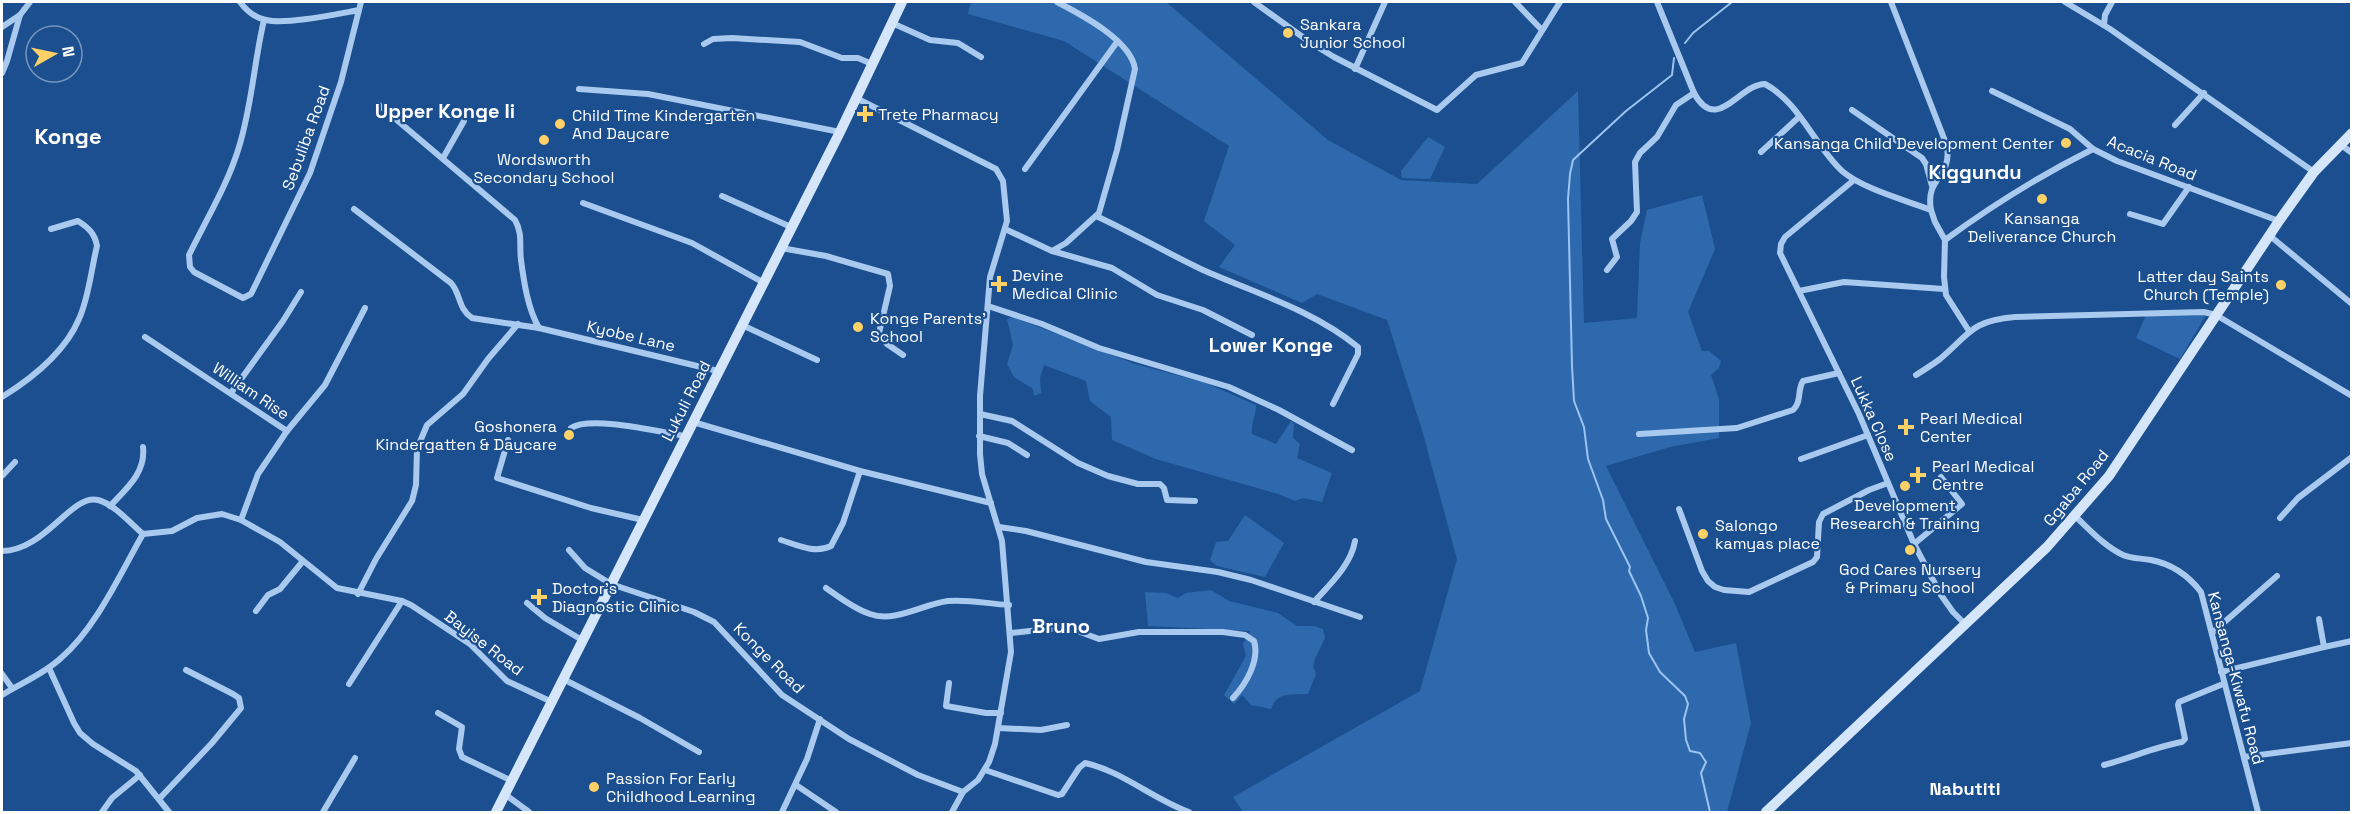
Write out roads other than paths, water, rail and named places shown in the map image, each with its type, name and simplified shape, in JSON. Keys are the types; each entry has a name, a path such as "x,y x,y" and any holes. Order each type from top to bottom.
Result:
{"street":[{"path":"2,27 20,15 30,2"},
{"path":"240,2 248,11 264,20 280,21 358,10"},
{"name":"Sebuliba Road","path":"264,20 255,55 249,107 240,145 189,255 188,262 194,272 243,298 251,294 310,173 341,82 361,2"},
{"name":"Lukuli Road","path":"496,813 840,132 892,22 899,2"},
{"path":"1052,251 1066,243 1096,216 1106,195 1135,69 1132,59 1117,42 1084,16 1057,2"},
{"path":"1254,2 1311,43 1355,69 1437,110 1476,75 1522,63 1560,2"},
{"path":"1355,69 1384,2"},
{"path":"1515,2 1542,30"},
{"path":"1657,2 1694,93 1703,105 1716,110 1722,109 1753,87 1765,84 1780,94 1833,161 1854,180 1931,210"},
{"path":"1891,2 1947,146 1946,168 1932,186"},
{"path":"2065,2 2104,25 2204,93 2314,172"},
{"path":"2104,25 2105,15 2112,2"},
{"path":"2,73 20,15"},
{"path":"892,22 930,40 958,43 981,57"},
{"path":"704,44 713,39 732,38 800,42 842,58 858,58 872,64"},
{"path":"1025,169 1117,42"},
{"path":"579,89 648,94 840,132"},
{"name":"Acacia Road","path":"1992,91 2070,129 2093,149 2117,161 2279,221"},
{"path":"1607,270 1617,257 1612,242 1613,236 1631,221 1637,212 1635,162 1640,153 1657,137 1676,105 1694,93"},
{"path":"2175,125 2204,93"},
{"path":"856,98 996,169 1004,187 1005,229 990,277 979,436 982,474 999,527 1009,605 1010,668 995,744 985,770 978,780 963,792 952,813"},
{"path":"379,105 509,214 519,228 527,296 534,320 539,328"},
{"path":"1852,110 1922,158 1926,164 1932,186 1931,210 1945,240 1944,289 1948,300 1969,331"},
{"path":"1761,152 1799,117"},
{"path":"442,158 464,122"},
{"name":"Ggaba Road","path":"1766,813 2047,547 2075,516 2109,476 2269,235 2314,172 2352,133"},
{"path":"2340,144 2352,153"},
{"path":"1945,240 1998,201 2093,149"},
{"name":"Lukka Close","path":"1854,180 1785,237 1780,244 1780,253 1868,435 1914,544 1941,595 1965,624"},
{"path":"2130,214 2163,224 2189,188"},
{"path":"722,196 791,227"},
{"path":"583,203 692,243 764,283"},
{"name":"Kyobe Lane","path":"354,208 451,282 464,313 472,318 539,328 718,371"},
{"path":"1096,216 1191,264 1294,308 1328,326 1358,347 1358,354 1334,404"},
{"path":"2,397 48,361 73,333 82,311 97,246 95,239 86,226 78,221 51,229"},
{"path":"1005,229 1052,251 1112,267 1157,295 1203,310 1252,335"},
{"path":"2269,235 2352,304"},
{"path":"781,248 826,256 888,274 891,286 879,333 887,344 903,355"},
{"path":"1799,291 1849,282 1944,289"},
{"path":"231,393 301,292"},
{"path":"988,306 1041,324 1099,348 1228,387 1279,410 1352,450"},
{"path":"287,431 325,385 365,308"},
{"path":"1916,375 1939,360 1969,331 1993,319 2204,312 2216,315 2352,396"},
{"path":"358,594 376,559 412,501 416,485 417,449 427,425 463,394 488,359 518,324"},
{"path":"742,325 817,360"},
{"name":"William Rise","path":"145,337 287,431 258,474 241,520"},
{"path":"1639,434 1737,428 1793,410 1798,404 1803,381 1839,373"},
{"path":"980,414 1017,423 1078,463 1108,476 1138,484 1160,484 1164,488 1167,500 1195,501"},
{"path":"692,422 860,471 991,503"},
{"path":"571,428 579,423 599,423 685,436"},
{"path":"1801,459 1868,435"},
{"path":"979,436 1008,443 1027,455"},
{"path":"508,440 497,478 567,501 643,520"},
{"path":"110,506 139,472 144,456 143,447"},
{"path":"2280,518 2298,498 2352,457"},
{"path":"2,476 15,462"},
{"path":"781,540 820,550 831,546 843,523 860,471"},
{"path":"1914,544 1962,504 1941,477"},
{"path":"1678,509 1708,581 1724,590 1749,592 1816,561 1819,522 1823,514 1869,490 1888,483"},
{"path":"2,550 16,550 35,542 74,507 84,501 98,500 110,506 143,534 93,620 73,646 49,668 2,695"},
{"name":"Bayise Road","path":"143,534 172,531 206,515 222,514 241,520 279,542 337,588 402,601 470,644 507,681 552,702"},
{"name":"Kansanga-Kiwafu Road","path":"2075,516 2113,549 2125,556 2161,562 2175,568 2187,576 2201,592 2258,813"},
{"path":"999,527 1026,531 1146,562 1218,572 1284,590 1360,617"},
{"path":"1314,602 1343,567 1353,552 1355,541"},
{"name":"Konge Road","path":"569,550 585,568 611,584 694,612 714,622 782,695 879,756 918,775 963,792"},
{"path":"256,611 268,595 280,589 303,561"},
{"path":"2212,633 2277,576"},
{"path":"825,588 870,615 882,617 949,601 1009,605"},
{"path":"349,684 402,601"},
{"path":"527,603 546,618 582,640"},
{"path":"2319,618 2324,647"},
{"path":"1011,633 1067,627 1099,639 1139,632 1223,632 1245,635 1254,641 1256,656 1233,698"},
{"path":"2221,672 2352,641"},
{"path":"49,668 80,733 140,775 169,813"},
{"path":"159,799 212,743 241,708 239,698 186,670"},
{"path":"2,674 12,688"},
{"path":"563,679 640,718 699,752"},
{"path":"949,683 946,706 986,713 1001,713"},
{"path":"2104,765 2130,758 2155,747 2182,742 2185,739 2179,702 2223,684"},
{"path":"438,713 462,727 459,749 462,757 513,782"},
{"path":"782,813 807,759 819,719"},
{"path":"998,728 1041,730 1067,725"},
{"path":"2244,757 2352,743"},
{"path":"323,813 355,758"},
{"path":"985,770 1058,795 1062,794 1085,763 1101,767 1189,813"},
{"path":"102,813 112,798 140,775"},
{"path":"796,785 836,813"},
{"path":"506,795 529,813"}],"waterway":[{"path":"1685,43 1693,33 1732,2"},
{"path":"1674,58 1672,75 1626,111 1573,160 1568,199 1572,366 1574,401 1584,427 1588,459 1603,500 1606,519 1630,567 1629,571 1641,596 1648,618 1646,630 1649,653 1660,672 1685,696 1688,704 1684,719 1686,740 1690,751 1700,753 1706,762 1701,773 1710,812"}],"place":[{"name":"Sankara Junior School","path":"1288,33"},
{"name":"Trete Pharmacy","path":"865,114"},
{"name":"Child Time Kindergarten And Daycare","path":"560,124"},
{"name":"Wordsworth Secondary School","path":"544,140"},
{"name":"Kansanga Child Development Center","path":"2066,143"},
{"name":"Kansanga Deliverance Church","path":"2042,199"},
{"name":"Devine Medical Clinic","path":"999,284"},
{"name":"Latter day Saints Church (Temple)","path":"2281,285"},
{"name":"Konge Parents' School","path":"858,327"},
{"name":"Pearl Medical Center","path":"1906,427"},
{"name":"Goshonera Kindergatten & Daycare","path":"569,435"},
{"name":"Pearl Medical Centre","path":"1918,475"},
{"name":"Development Research & Training","path":"1905,486"},
{"name":"Salongo kamyas place","path":"1703,534"},
{"name":"God Cares Nursery & Primary School","path":"1910,550"},
{"name":"Doctor's Diagnostic Clinic","path":"539,597"},
{"name":"Passion For Early Childhood Learning","path":"594,787"}],"district":[{"name":"Upper Konge Ii","path":"445,111"},
{"name":"Konge","path":"68,136"},
{"name":"Kiggundu","path":"1975,172"},
{"name":"Lower Konge","path":"1271,345"},
{"name":"Bruno","path":"1061,626"},
{"name":"Nabutiti","path":"1965,788"}]}
